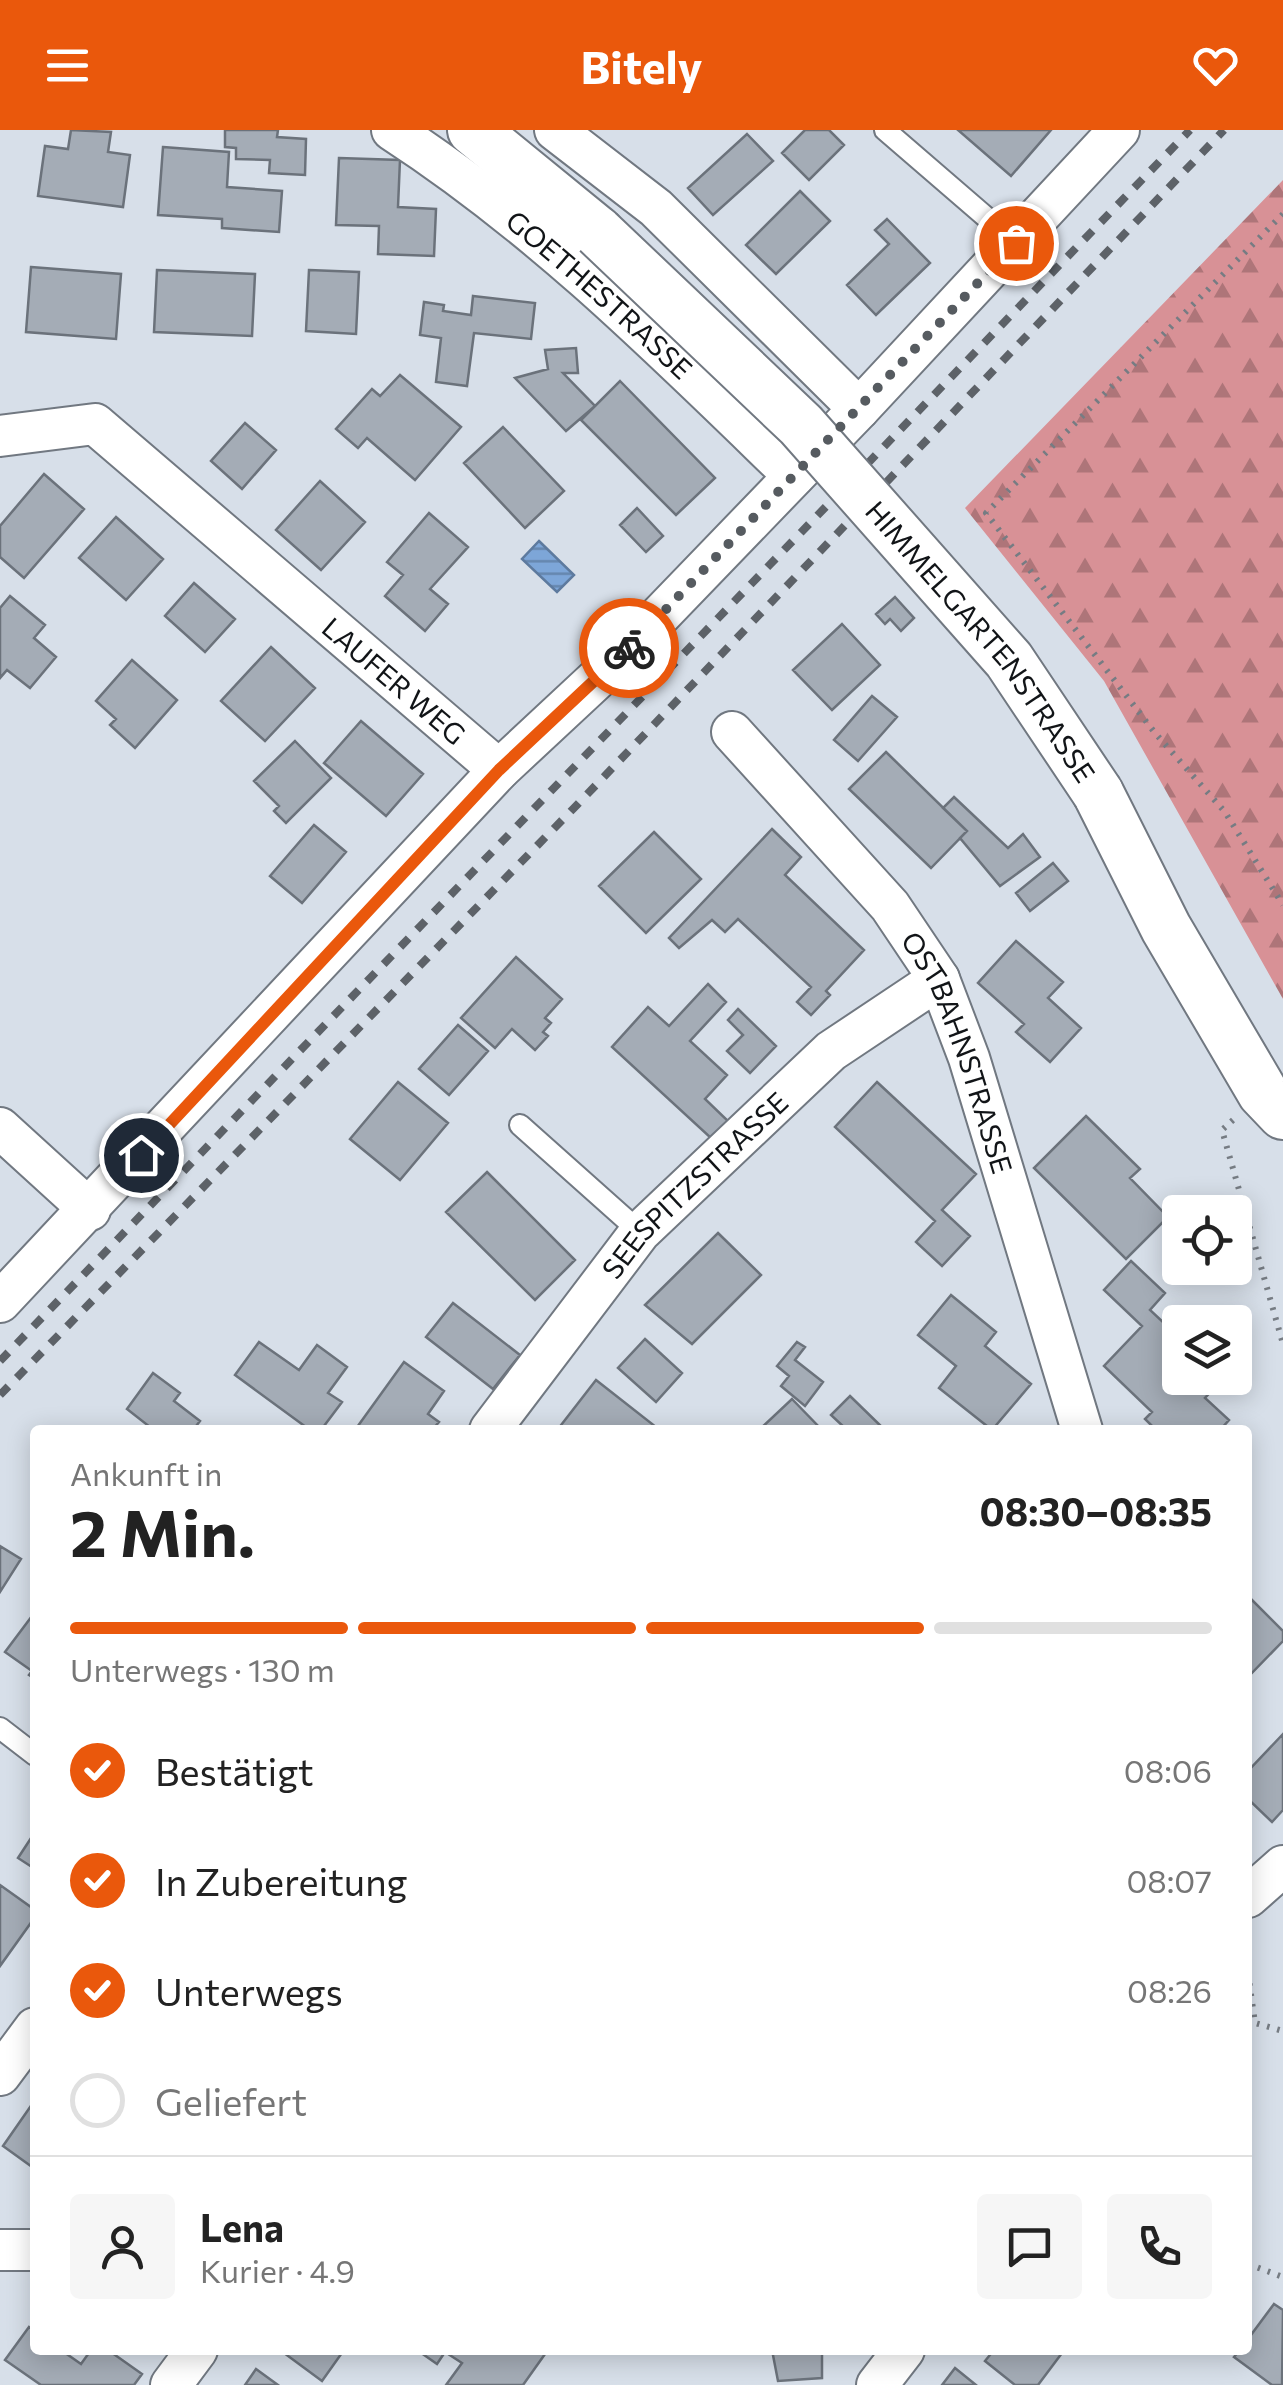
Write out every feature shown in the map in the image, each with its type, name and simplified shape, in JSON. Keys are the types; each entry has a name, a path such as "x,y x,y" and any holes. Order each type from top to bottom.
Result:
{"street":[{"name":"GOETHESTRASSE","path":"392,130 540,236 639,323 794,476"},
{"name":"GOETHESTRASSE","path":"473,130 598,232"},
{"path":"555,130 656,208 860,410"},
{"path":"0,1302 499,770 615,662 860,410 1119,130"},
{"name":"HIMMELGARTENSTRASSE","path":"598,232 814,439 1009,660 1098,794 1166,928 1273,1103"},
{"name":"LAUFER WEG","path":"0,436 95,424 499,770"},
{"name":"OSTBAHNSTRASSE","path":"732,732 890,906 938,979 969,1058 1080,1425"},
{"name":"SEESPITZSTRASSE","path":"494,1425 640,1232 831,1051 938,979"},
{"path":"0,1128 90,1210"},
{"path":"1252,1893 1283,1866"},
{"path":"0,2074 30,2035"},
{"path":"0,2250 30,2250"},
{"path":"171,2385 193,2355"},
{"path":"877,2385 900,2355"}],"lane":[{"path":"885,130 1016,243"},
{"path":"520,1125 640,1232"},
{"path":"0,1728 30,1751"}],"path":[{"path":"1283,214 986,513 1154,733 1225,812 1283,905"},
{"path":"1273,1103 1222,1130 1283,1344"},
{"path":"1252,1998 1256,2023 1283,2031"},
{"path":"1252,2265 1283,2277"}],"green space":[{"path":"1283,180 1283,999 1104,681 965,508"}],"water":[{"path":"539,541 574,575 557,592 522,559"}],"building":[{"path":"71,130 111,132 108,152 130,155 123,207 38,196 45,146 68,149"},
{"path":"225,130 278,130 277,137 306,139 305,175 269,173 270,160 236,159 236,148 225,147"},
{"path":"805,130 829,130 844,145 809,180 782,153"},
{"path":"958,130 1051,130 1011,176"},
{"path":"747,134 773,161 713,215 688,188"},
{"path":"163,147 229,152 227,187 282,191 279,232 222,228 222,219 158,215"},
{"path":"339,158 400,160 398,207 436,209 434,256 378,254 379,226 336,225"},
{"path":"800,191 830,221 776,274 746,245"},
{"path":"887,219 930,263 876,315 847,285 889,244 875,230"},
{"path":"31,267 121,274 116,339 26,332"},
{"path":"157,270 255,274 252,336 154,332"},
{"path":"309,270 359,272 356,334 306,331"},
{"path":"473,296 535,303 531,339 474,333 467,386 436,382 441,338 420,335 424,302 444,305 443,311 471,315"},
{"path":"576,348 578,373 563,373 595,406 566,431 515,378 548,369 545,350"},
{"path":"400,375 461,427 415,480 367,438 358,448 336,429 372,389 380,396"},
{"path":"620,381 715,478 676,515 581,420"},
{"path":"245,423 276,450 242,489 211,461"},
{"path":"503,427 564,491 525,528 464,463"},
{"path":"44,474 84,509 24,578 0,557 0,526"},
{"path":"320,481 365,522 321,570 276,530"},
{"path":"637,508 663,536 646,552 620,525"},
{"path":"429,513 468,547 430,589 448,604 425,631 385,596 403,575 387,562"},
{"path":"116,517 163,559 126,600 79,558"},
{"path":"194,583 235,619 205,652 165,616"},
{"path":"10,596 45,625 34,638 56,657 30,688 7,670 0,678 0,608"},
{"path":"895,597 914,618 901,631 890,619 885,624 876,614"},
{"path":"842,624 880,665 832,710 793,670"},
{"path":"271,647 315,688 265,741 221,701"},
{"path":"132,660 177,700 135,748 110,725 116,719 96,701"},
{"path":"872,696 897,717 858,761 834,740"},
{"path":"361,721 423,774 386,816 324,763"},
{"path":"295,741 331,778 286,823 274,811 279,806 254,781"},
{"path":"886,752 967,831 931,868 849,789"},
{"path":"954,797 1008,848 1023,834 1040,857 1000,886 960,838 967,831 943,808"},
{"path":"314,825 346,852 302,903 270,876"},
{"path":"772,829 801,857 785,875 864,950 826,991 830,995 811,1015 797,1002 811,987 738,919 725,932 712,920 679,948 669,938"},
{"path":"654,832 701,879 646,933 599,886"},
{"path":"1053,863 1068,881 1030,911 1016,893"},
{"path":"1016,941 1063,982 1048,998 1081,1028 1050,1062 1016,1032 1024,1024 978,983"},
{"path":"516,957 562,999 545,1018 551,1023 543,1032 548,1036 535,1050 512,1029 495,1048 461,1018"},
{"path":"708,984 726,1002 690,1041 727,1075 705,1099 728,1121 712,1139 612,1047 648,1007 669,1026"},
{"path":"738,1009 776,1046 750,1073 727,1051 743,1035 728,1020"},
{"path":"458,1025 488,1051 449,1095 419,1069"},
{"path":"398,1082 448,1123 400,1180 350,1139"},
{"path":"877,1082 976,1174 942,1210 970,1236 942,1266 916,1242 935,1221 835,1127"},
{"path":"1086,1116 1140,1169 1130,1178 1162,1211 1162,1223 1126,1259 1034,1168"},
{"path":"487,1172 575,1260 535,1300 446,1212"},
{"path":"718,1233 761,1275 692,1344 645,1305"},
{"path":"1131,1261 1165,1293 1150,1310 1162,1321 1162,1395 1208,1395 1205,1398 1229,1420 1224,1425 1151,1425 1145,1419 1152,1412 1104,1366 1142,1326 1104,1290"},
{"path":"951,1295 996,1332 985,1346 1031,1384 996,1425 986,1425 939,1388 956,1366 918,1335"},
{"path":"453,1303 520,1355 493,1389 426,1337"},
{"path":"645,1339 682,1373 656,1402 618,1368"},
{"path":"259,1342 299,1370 317,1345 347,1367 328,1393 342,1402 325,1425 303,1425 235,1375"},
{"path":"797,1342 805,1347 795,1360 823,1382 805,1406 781,1386 789,1376 777,1366"},
{"path":"404,1362 444,1391 428,1414 439,1422 436,1425 359,1425"},
{"path":"153,1373 180,1393 174,1401 200,1421 197,1425 147,1425 127,1409"},
{"path":"596,1380 653,1425 561,1425"},
{"path":"850,1396 880,1425 842,1425 831,1415"},
{"path":"792,1399 817,1425 764,1425"},
{"path":"0,1546 21,1559 0,1592"},
{"path":"1252,1600 1283,1631 1283,1641 1252,1673"},
{"path":"30,1619 30,1670 5,1652"},
{"path":"1283,1734 1283,1810 1272,1822 1252,1803 1252,1767"},
{"path":"30,1840 30,1866 18,1858"},
{"path":"0,1885 30,1906 30,1924 0,1966"},
{"path":"30,2107 30,2165 3,2146"},
{"path":"1274,2304 1283,2310 1282,2385 1272,2385 1234,2357 1252,2355 1252,2334"},
{"path":"29,2327 30,2355 68,2355 81,2364 87,2355 115,2355 142,2374 134,2385 41,2385 5,2360"},
{"path":"287,2355 340,2355 322,2381"},
{"path":"424,2355 443,2355 437,2364"},
{"path":"450,2355 544,2355 523,2385 446,2385 462,2363"},
{"path":"773,2355 822,2355 822,2378 778,2381"},
{"path":"990,2355 1060,2355 1038,2385 1015,2385 985,2361"},
{"path":"955,2368 976,2385 942,2385"},
{"path":"256,2369 278,2385 245,2385"}],"railway":[{"path":"0,1361 1190,130"},
{"path":"0,1395 574,808 1224,130"}],"way so far":[{"path":"629,648 1016,243"}],"route":[{"path":"141,1155 499,770 629,648"}]}
